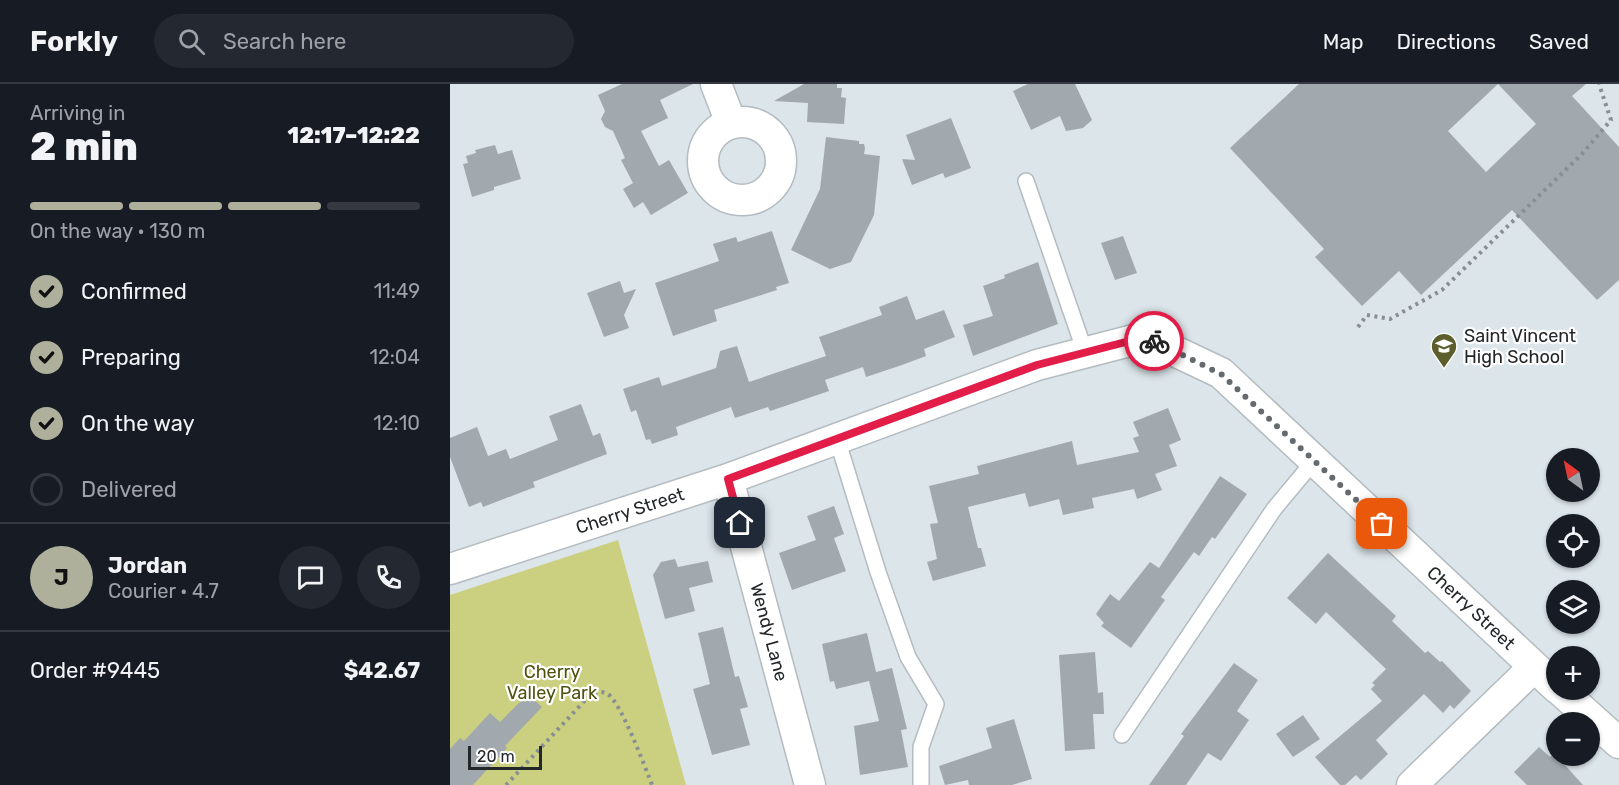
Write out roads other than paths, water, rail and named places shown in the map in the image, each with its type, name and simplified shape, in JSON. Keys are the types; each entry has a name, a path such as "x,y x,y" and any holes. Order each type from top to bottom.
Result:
{"street":[{"path":"716,84 731,123"},
{"name":"Cherry Street","path":"450,569 728,479 1037,365 1145,337 1221,374 1546,678"},
{"name":"Wendy Lane","path":"728,479 810,785"},
{"path":"1412,785 1534,667"},
{"name":"Cherry Street","path":"1570,700 1619,743"}],"lane":[{"path":"1026,181 1085,352"},
{"path":"837,439 858,501 878,572 909,657 936,704 921,747 921,785"},
{"path":"1122,735 1274,509 1314,461"}],"place":[{"name":"Saint Vincent High School","path":"1444,369"}],"park label":[{"name":"Cherry Valley Park","path":"552,682"}]}
